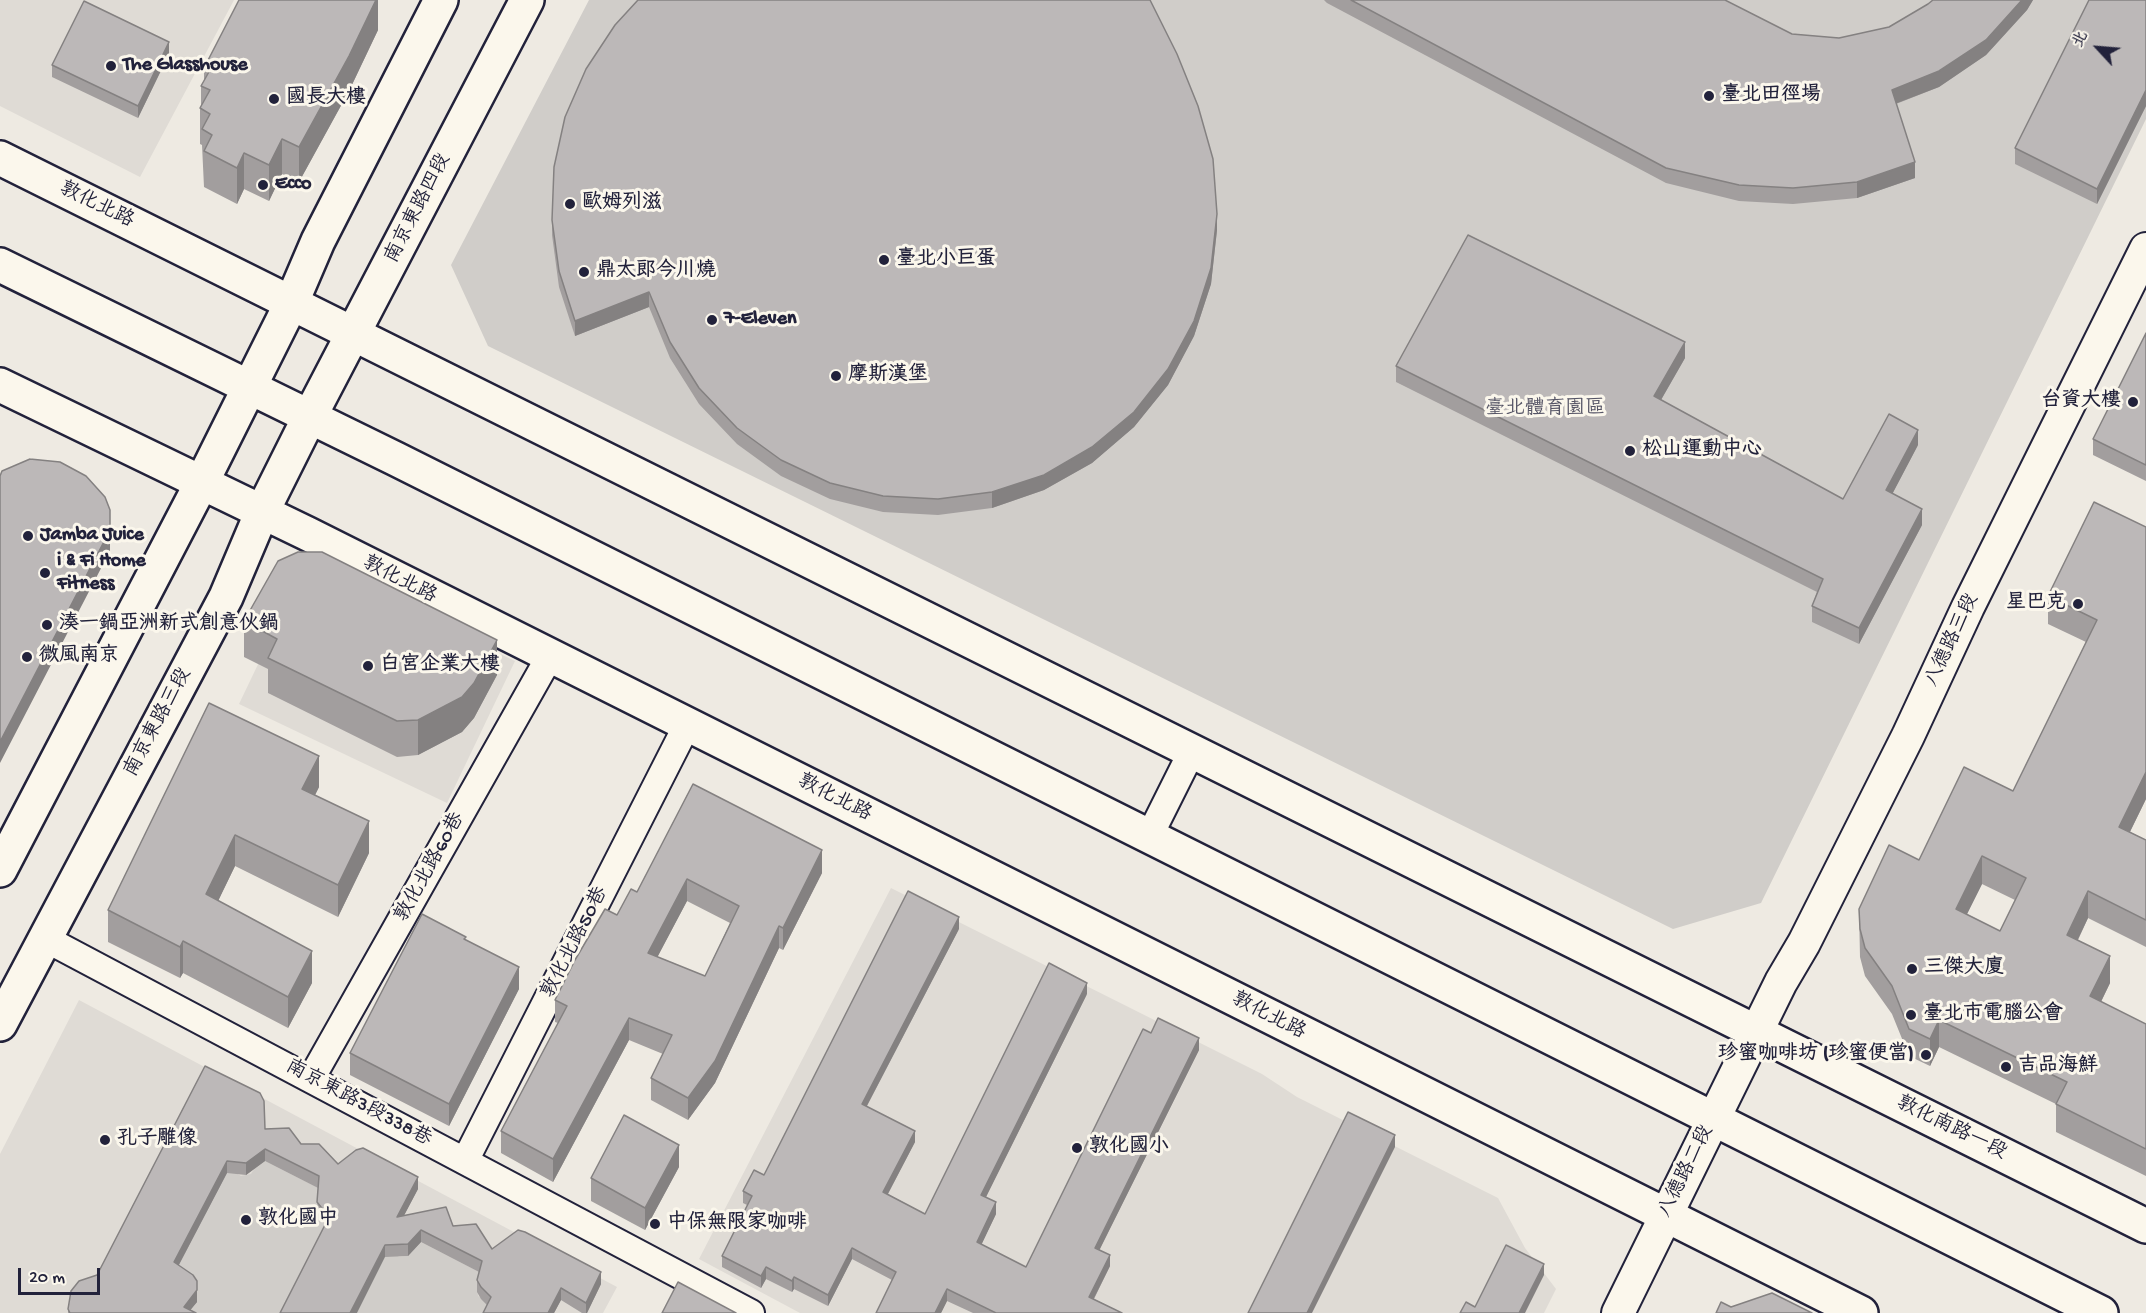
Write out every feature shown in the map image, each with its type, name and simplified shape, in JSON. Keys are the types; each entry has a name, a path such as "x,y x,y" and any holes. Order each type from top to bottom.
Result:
{"main road":[{"path":"0,870 201,484 291,304 318,242 441,0"},
{"name":"南京東路四段","path":"309,418 527,0"},
{"name":"敦化北路","path":"0,158 1757,1032"},
{"path":"0,265 2101,1313"},
{"name":"敦化北路","path":"0,385 262,512 1665,1216"},
{"name":"南京東路三段","path":"0,1024 226,597 262,512 309,418"},
{"name":"敦化南路一段","path":"1757,1032 2146,1226"},
{"path":"1665,1216 1861,1313"}],"street":[{"name":"八德路三段","path":"1757,1032 1908,736 1968,607 2146,249"},
{"name":"敦化北路60巷","path":"311,1079 550,656"},
{"name":"敦化北路50巷","path":"465,1161 687,725"},
{"path":"1149,837 1192,752"},
{"name":"南京東路3段338巷","path":"46,939 752,1313"},
{"name":"八德路二段","path":"1618,1313 1757,1032"}],"shaded area":[{"path":"0,0 234,0 140,177 0,106"},
{"name":"白宮企業大樓","path":"307,562 515,661 447,803 239,704"},
{"name":"敦化國小","path":"891,888 1262,1074 1297,1097 1498,1198 1525,1248 1556,1289 1544,1313 800,1313 699,1259"},
{"name":"敦化國中","path":"79,1000 617,1287 603,1313 0,1313 0,1154"}],"green space":[{"name":"臺北體育園區","path":"589,0 2146,0 2146,119 1761,903 1673,929 488,346 451,265"},
{"path":"255,1156 328,1193 319,1197 316,1208 317,1214 332,1223 286,1313 175,1313 194,1306 197,1293 166,1290 229,1169 241,1176 251,1174 257,1165"},
{"path":"415,1239 487,1276 480,1280 477,1287 478,1296 489,1304 489,1313 357,1313 389,1249 399,1257 408,1256 416,1247"}],"building":[{"name":"國長大樓","path":"239,0 376,0 349,56 299,147 282,139 269,165 244,153 237,168 204,151 212,135 202,129 210,114 200,108 210,90 201,86 210,70 204,68"},
{"name":"臺北小巨蛋","path":"638,0 1150,0 1177,54 1198,106 1213,159 1217,214 1211,268 1194,321 1168,369 1134,412 1092,447 1044,475 992,492 938,499 883,496 830,483 781,460 737,428 699,388 670,342 649,292 575,321 559,271 552,220 554,167 565,117 586,69 615,25"},
{"name":"臺北田徑場","path":"1351,0 1725,0 1792,34 1839,38 1889,27 1933,0 2022,0 1986,40 1939,71 1892,90 1915,162 1857,182 1793,188 1739,185 1666,168"},
{"path":"2089,0 2146,0 2146,90 2097,189 2015,148"},
{"name":"The Glasshouse","path":"84,1 169,42 138,106 52,65"},
{"name":"松山運動中心","path":"1468,235 1685,342 1654,396 1843,499 1889,414 1918,430 1886,490 1922,509 1859,628 1812,606 1823,579 1396,366"},
{"name":"台資大樓","path":"2146,333 2146,465 2093,439"},
{"name":"微風南京","path":"30,459 60,462 86,476 105,497 110,510 110,530 0,742 0,476 2,471"},
{"path":"2094,502 2146,527 2146,772 2119,827 2146,840 2146,920 2088,891 2067,935 2110,956 2090,996 2146,1024 2146,1149 2056,1104 2067,1082 1939,1020 1930,1039 1909,1029 1892,986 1865,948 1860,929 1859,909 1889,845 1919,860 1964,767 2013,791 2097,620 2048,596","holes":["1982,856 2026,878 2000,931 1956,909"]},
{"name":"白宮企業大樓","path":"298,552 322,552 497,640 474,683 462,697 418,720 397,721 268,658 277,639 244,621 278,561"},
{"path":"209,703 319,756 302,789 369,821 338,885 235,835 206,894 312,951 288,997 183,941 180,947 108,910"},
{"path":"693,784 822,850 783,928 779,926 715,1061 688,1098 651,1078 672,1035 629,1018 553,1159 501,1131 567,1006 555,1000 575,960 605,909 617,915 631,889 637,892","holes":["687,879 739,906 705,976 648,953"]},
{"path":"908,891 959,917 862,1104 915,1131 883,1192 925,1214 1049,963 1087,983 981,1195 996,1202 977,1242 1026,1267 1143,1029 1151,1033 1158,1018 1199,1038 1095,1248 1110,1255 1089,1297 1122,1313 996,1313 947,1289 935,1313 876,1313 896,1272 852,1248 828,1295 794,1277 792,1281 766,1267 761,1276 722,1256 752,1196 743,1191 754,1170 764,1175"},
{"path":"422,914 466,937 464,939 519,967 449,1104 350,1053"},
{"path":"205,1066 260,1093 264,1101 265,1129 289,1128 301,1144 319,1144 338,1164 356,1150 363,1148 418,1177 397,1217 446,1207 453,1226 476,1224 492,1249 518,1230 601,1272 586,1303 561,1288 548,1313 483,1313 491,1297 477,1280 482,1261 421,1230 408,1244 385,1245 350,1313 280,1313 329,1217 317,1202 319,1176 265,1149 246,1163 227,1161 174,1262 193,1275 197,1281 197,1290 184,1307 196,1313 70,1313 68,1309 71,1291 79,1281 97,1275"},
{"path":"1348,1112 1395,1135 1307,1313 1248,1313"},
{"path":"624,1115 679,1145 645,1208 591,1178"},
{"path":"1506,1245 1544,1264 1519,1313 1460,1313 1466,1302 1475,1307"},
{"path":"678,1282 736,1313 662,1313"},
{"path":"1772,1293 1812,1313 1716,1313 1721,1302 1731,1307"}],"place":[{"name":"The Glasshouse","path":"111,66"},
{"name":"臺北田徑場","path":"1709,96"},
{"name":"國長大樓","path":"274,99"},
{"name":"Ecco","path":"263,185"},
{"name":"歐姆列滋","path":"570,204"},
{"name":"臺北小巨蛋","path":"884,260"},
{"name":"鼎太郎今川燒","path":"584,272"},
{"name":"7-Eleven","path":"712,320"},
{"name":"摩斯漢堡","path":"836,376"},
{"name":"台資大樓","path":"2133,402"},
{"name":"松山運動中心","path":"1630,451"},
{"name":"Jamba Juice","path":"28,536"},
{"name":"i & Fi Home Fitness","path":"45,573"},
{"name":"星巴克","path":"2078,604"},
{"name":"湊一鍋亞洲新式創意伙鍋","path":"47,625"},
{"name":"微風南京","path":"27,657"},
{"name":"白宮企業大樓","path":"368,666"},
{"name":"三傑大廈","path":"1912,969"},
{"name":"臺北市電腦公會","path":"1911,1015"},
{"name":"珍蜜咖啡坊 (珍蜜便當)","path":"1926,1055"},
{"name":"吉品海鮮","path":"2006,1067"},
{"name":"孔子雕像","path":"105,1140"},
{"name":"敦化國小","path":"1077,1148"},
{"name":"敦化國中","path":"246,1220"},
{"name":"中保無限家咖啡","path":"655,1224"}]}
